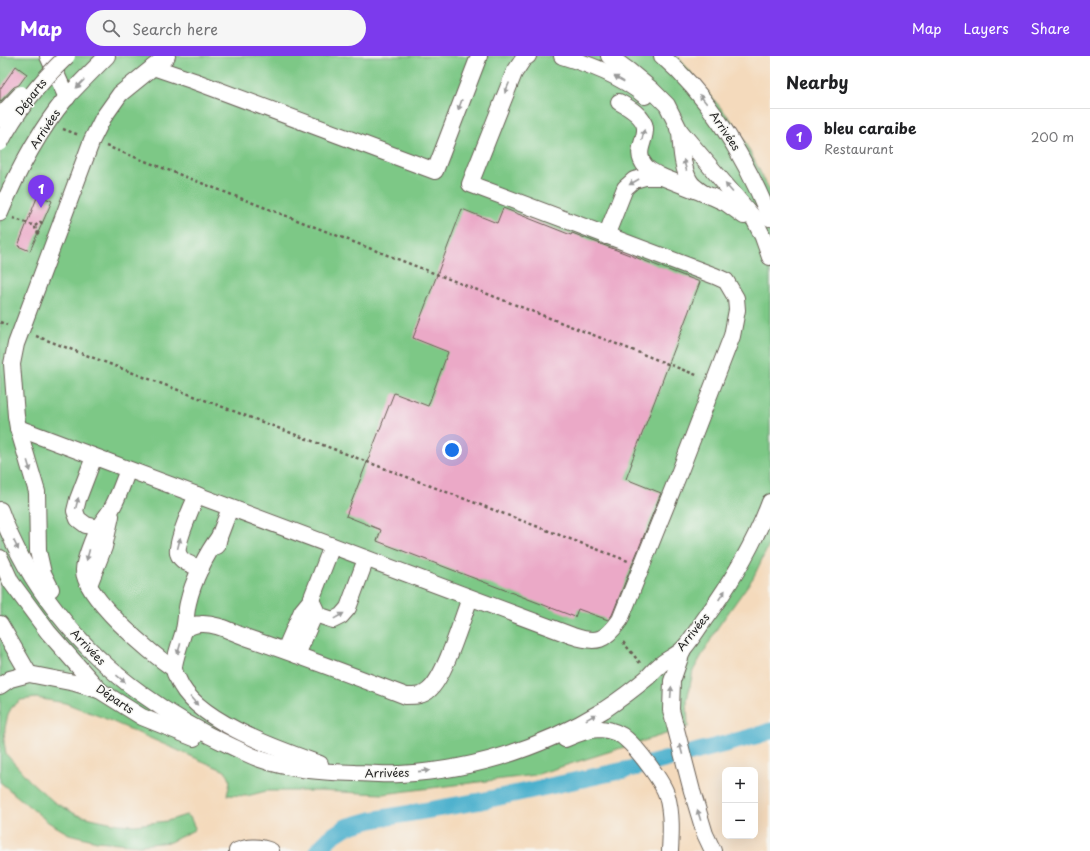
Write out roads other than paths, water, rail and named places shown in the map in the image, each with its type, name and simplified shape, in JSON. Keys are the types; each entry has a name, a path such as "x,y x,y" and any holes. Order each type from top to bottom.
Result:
{"street":[{"path":"48,56 66,98"},
{"path":"0,118 4,112 59,56"},
{"name":"Départs","path":"0,143 16,115 49,73 67,56"},
{"name":"Arrivées","path":"3,214 13,182 48,123 66,98 107,56"},
{"path":"106,665 58,601 43,573 38,551 37,538 37,492 18,428 12,364 16,344 56,234 92,140 103,118 120,94 167,56"},
{"path":"153,67 435,171 479,56"},
{"path":"18,428 587,641 598,640 613,630 620,620 715,382 732,336 736,310 736,298 726,281 470,184 514,73 524,58 528,56"},
{"path":"562,56 593,67 627,84 649,100 680,131 753,217 756,226 763,237 770,257"},
{"path":"609,56 640,80 667,105 680,131 682,154 688,178 692,184 703,193"},
{"name":"Arrivées","path":"662,56 700,95 728,133 751,174 770,218"},
{"path":"619,102 627,106 642,121 645,128 640,147 640,155 647,168 662,177 726,203 756,226"},
{"path":"606,236 626,188 634,180 645,177 662,177"},
{"path":"94,457 75,511 78,519 86,525 98,528"},
{"path":"128,470 113,506 98,528 90,547 84,570 86,579 97,599 114,617 138,640 166,664 173,668"},
{"path":"196,495 180,538 178,552 185,562 201,568"},
{"name":"Arrivées","path":"0,510 22,559 44,595 80,640 121,679 167,713 202,733 261,759 284,766 345,773 398,774 452,768 504,756 556,736 598,713 650,676 660,665 683,649 723,594 737,572 770,502"},
{"path":"89,586 110,526 113,506"},
{"path":"184,630 198,604 211,570 219,537 230,508"},
{"path":"219,537 211,547 188,602 184,630 173,668 180,686 199,707 235,730 275,748 345,773"},
{"path":"291,652 312,620 311,600 332,546"},
{"name":"Départs","path":"0,558 11,582 48,632 98,690 142,717 212,745 261,759"},
{"path":"311,600 318,615 333,620 342,616 348,608 366,559"},
{"path":"0,571 9,586 47,638 79,675 98,690"},
{"path":"184,630 193,625 202,623 218,626 406,696 416,696 426,693 437,682 454,643 470,598"},
{"path":"0,624 29,674"},
{"path":"683,649 672,681 671,710 685,768 705,834 713,851"},
{"path":"0,686 10,679 29,674 76,683 98,690"},
{"path":"504,756 555,743 577,734 600,729 615,732 626,738 655,774 666,794 670,812 670,851"},
{"path":"237,851 255,846 271,851"}],"waterway":[{"path":"317,851 332,836 346,827 371,820 481,801 634,768 770,731"}],"place":[{"name":"bleu caraibe","path":"41,208"}]}
